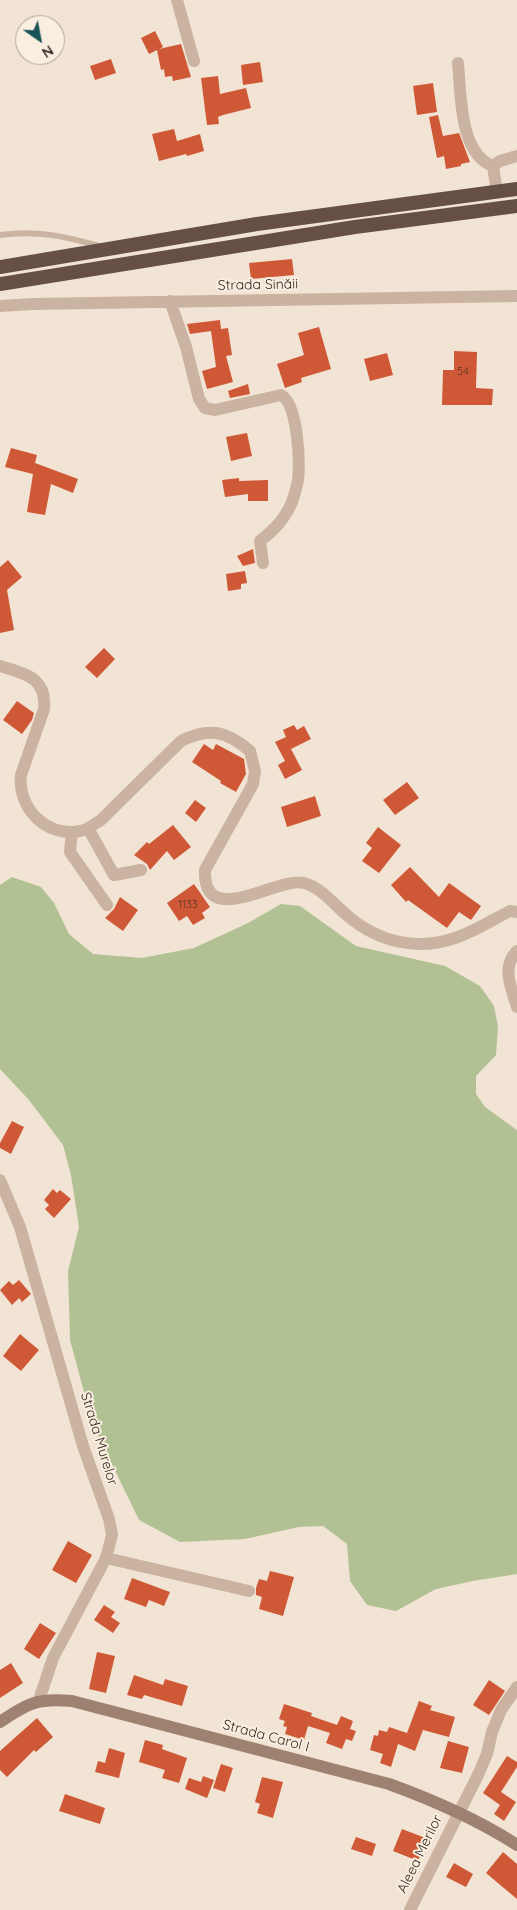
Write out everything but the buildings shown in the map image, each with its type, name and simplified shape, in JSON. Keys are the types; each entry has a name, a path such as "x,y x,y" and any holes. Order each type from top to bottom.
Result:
{"highway":[{"path":"0,267 257,224 517,189"},
{"path":"0,284 355,228 517,206"}],"main road":[{"name":"Strada Carol I","path":"0,1722 28,1704 38,1700 72,1701 379,1781 422,1796 458,1812 517,1845"}],"street":[{"path":"177,0 194,62"},
{"path":"458,63 468,138 475,153 485,164 492,166 500,161 517,156"},
{"path":"492,166 497,192"},
{"name":"Strada Sinăii","path":"0,306 170,301 517,296"},
{"path":"170,301 186,347 200,399 206,408 215,410 281,395 288,400 297,439 298,481 291,503 281,522 260,541 263,563"},
{"path":"0,666 35,680 42,689 45,698 44,709 21,775 21,793 28,808 36,818 47,826 72,832 88,828 101,820 181,742 192,736 213,732 227,735 250,751 255,771 253,784 205,870 207,888 218,897 240,898 292,882 307,883 317,889 365,929 380,937 418,945 439,943 457,938 510,911 517,912"},
{"path":"88,828 114,874 140,870"},
{"path":"72,832 70,852 107,905"},
{"path":"517,951 512,956 508,974 517,1007"},
{"name":"Strada Murelor","path":"0,1180 20,1227 83,1446 109,1519 112,1535 106,1558 53,1658 38,1700"},
{"path":"106,1558 249,1591"},
{"name":"Aleea Merilor","path":"410,1910 487,1754 492,1732 501,1710 517,1687"}],"lane":[{"path":"0,235 22,232 40,233 108,249"}],"green space":[{"path":"12,877 41,887 54,903 69,934 93,954 142,958 194,948 248,923 281,904 300,906 356,946 445,966 480,986 494,1006 498,1027 496,1055 476,1076 476,1094 485,1107 517,1130 517,1574 436,1589 396,1611 367,1605 350,1581 347,1544 323,1526 299,1527 245,1539 180,1542 139,1520 93,1425 70,1340 68,1271 79,1227 71,1175 63,1145 29,1100 0,1069 0,885"}]}
